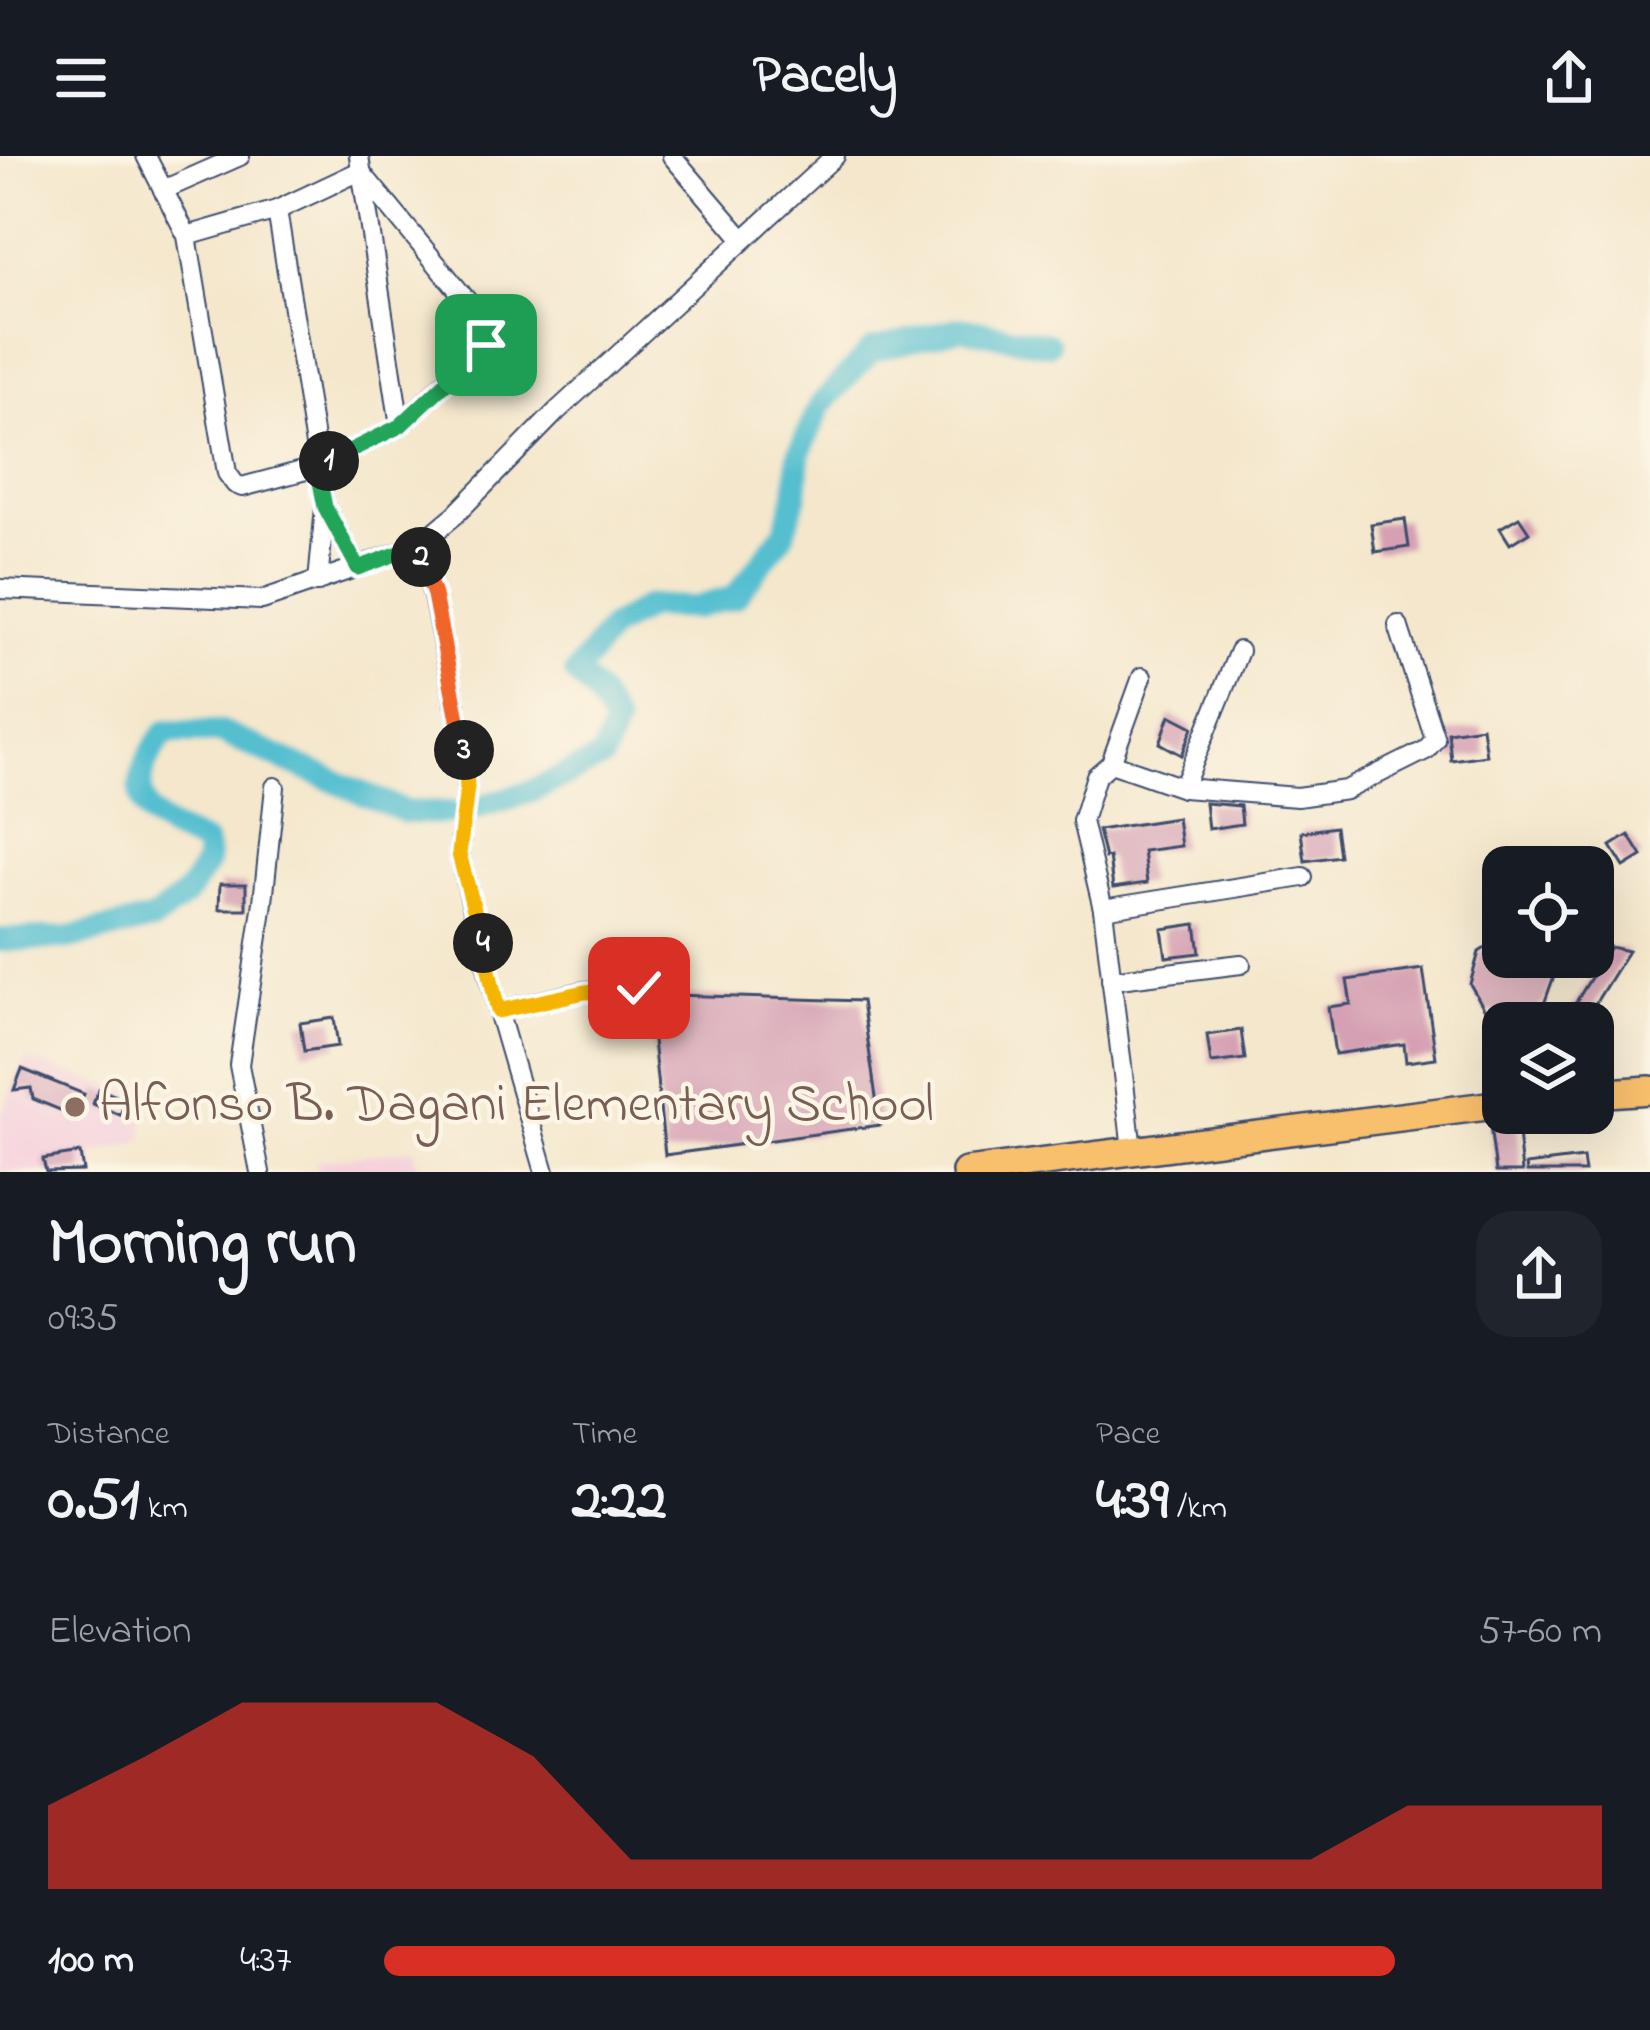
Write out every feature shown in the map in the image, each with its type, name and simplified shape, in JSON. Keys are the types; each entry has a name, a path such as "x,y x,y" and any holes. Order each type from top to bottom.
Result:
{"highway":[{"path":"1614,1093 1650,1090"},
{"path":"972,1172 1482,1107"}],"street":[{"path":"146,156 187,236 231,479 242,487 317,467 400,426 486,345 490,331 359,164"},
{"path":"163,190 240,156"},
{"path":"671,156 743,238"},
{"path":"0,589 246,602 273,598 418,546 835,156"},
{"path":"187,236 277,211 359,164"},
{"path":"359,164 400,426"},
{"path":"277,211 325,507 318,581"},
{"path":"325,507 358,568"},
{"path":"418,546 434,595 464,749 467,787 459,854 545,1172"},
{"path":"1111,764 1183,788 1297,797 1346,790 1432,744 1434,734 1398,625"},
{"path":"1183,788 1239,650"},
{"path":"1132,1149 1103,909 1082,821 1096,776 1111,764 1142,677"},
{"path":"260,1172 239,1065 275,787"},
{"path":"1103,909 1303,877"},
{"path":"1112,980 1241,964"},
{"path":"498,1011 585,992 663,988"}],"shaded area":[{"name":"Alfonso B. Dagani Elementary School","path":"26,1059 147,1098 142,1142 93,1154 95,1172 0,1172 0,1117"},
{"path":"415,1149 418,1172 317,1172 316,1161"}],"building":[{"path":"1519,517 1529,532 1510,544 1500,528"},
{"path":"1405,519 1409,547 1375,552 1371,524"},
{"path":"1170,715 1193,727 1182,755 1160,743"},
{"path":"1482,727 1486,755 1451,760 1448,732"},
{"path":"1205,803 1240,806 1242,824 1208,829"},
{"path":"1177,818 1181,846 1143,851 1147,883 1113,888 1109,857 1105,858 1098,830"},
{"path":"1335,827 1339,856 1305,861 1301,832"},
{"path":"1629,835 1642,856 1624,867 1611,846"},
{"path":"220,884 246,884 246,909 219,909"},
{"path":"1196,924 1200,953 1166,957 1162,929"},
{"path":"1614,948 1628,951 1614,973"},
{"path":"1479,952 1482,978 1553,978 1545,1002 1482,1005 1470,984"},
{"path":"1423,969 1436,1058 1406,1062 1404,1044 1335,1054 1328,1007 1351,1004 1347,980"},
{"path":"1591,978 1611,978 1596,1002 1576,1002"},
{"path":"674,995 862,1001 880,1125 665,1155 649,1002"},
{"path":"334,1018 338,1046 304,1051 300,1023"},
{"path":"1241,1030 1245,1059 1211,1063 1207,1035"},
{"path":"22,1069 84,1094 75,1116 33,1099 31,1088 14,1090"},
{"path":"99,1089 126,1100 120,1115 93,1104"},
{"path":"1491,1134 1518,1134 1522,1172 1496,1172"},
{"path":"80,1153 83,1171 46,1172 43,1159"},
{"path":"1583,1158 1585,1172 1527,1172 1526,1165"}],"waterway":[{"path":"471,809 530,792 602,758 615,725 597,695 576,673 611,628 649,606 694,608 735,597 784,533 796,495 799,454 821,404 872,350 961,328 1048,344"},
{"path":"0,940 68,938 153,920 186,895 207,863 206,845 162,824 150,814 141,791 145,766 166,732 220,732 406,812 452,813"}],"place":[{"name":"Alfonso B. Dagani Elementary School","path":"75,1107"}],"route":[{"path":"486,345 400,426 317,467 325,507 358,568 418,546 434,595 464,749 467,787 459,854 498,1011 546,998 639,988"}]}
